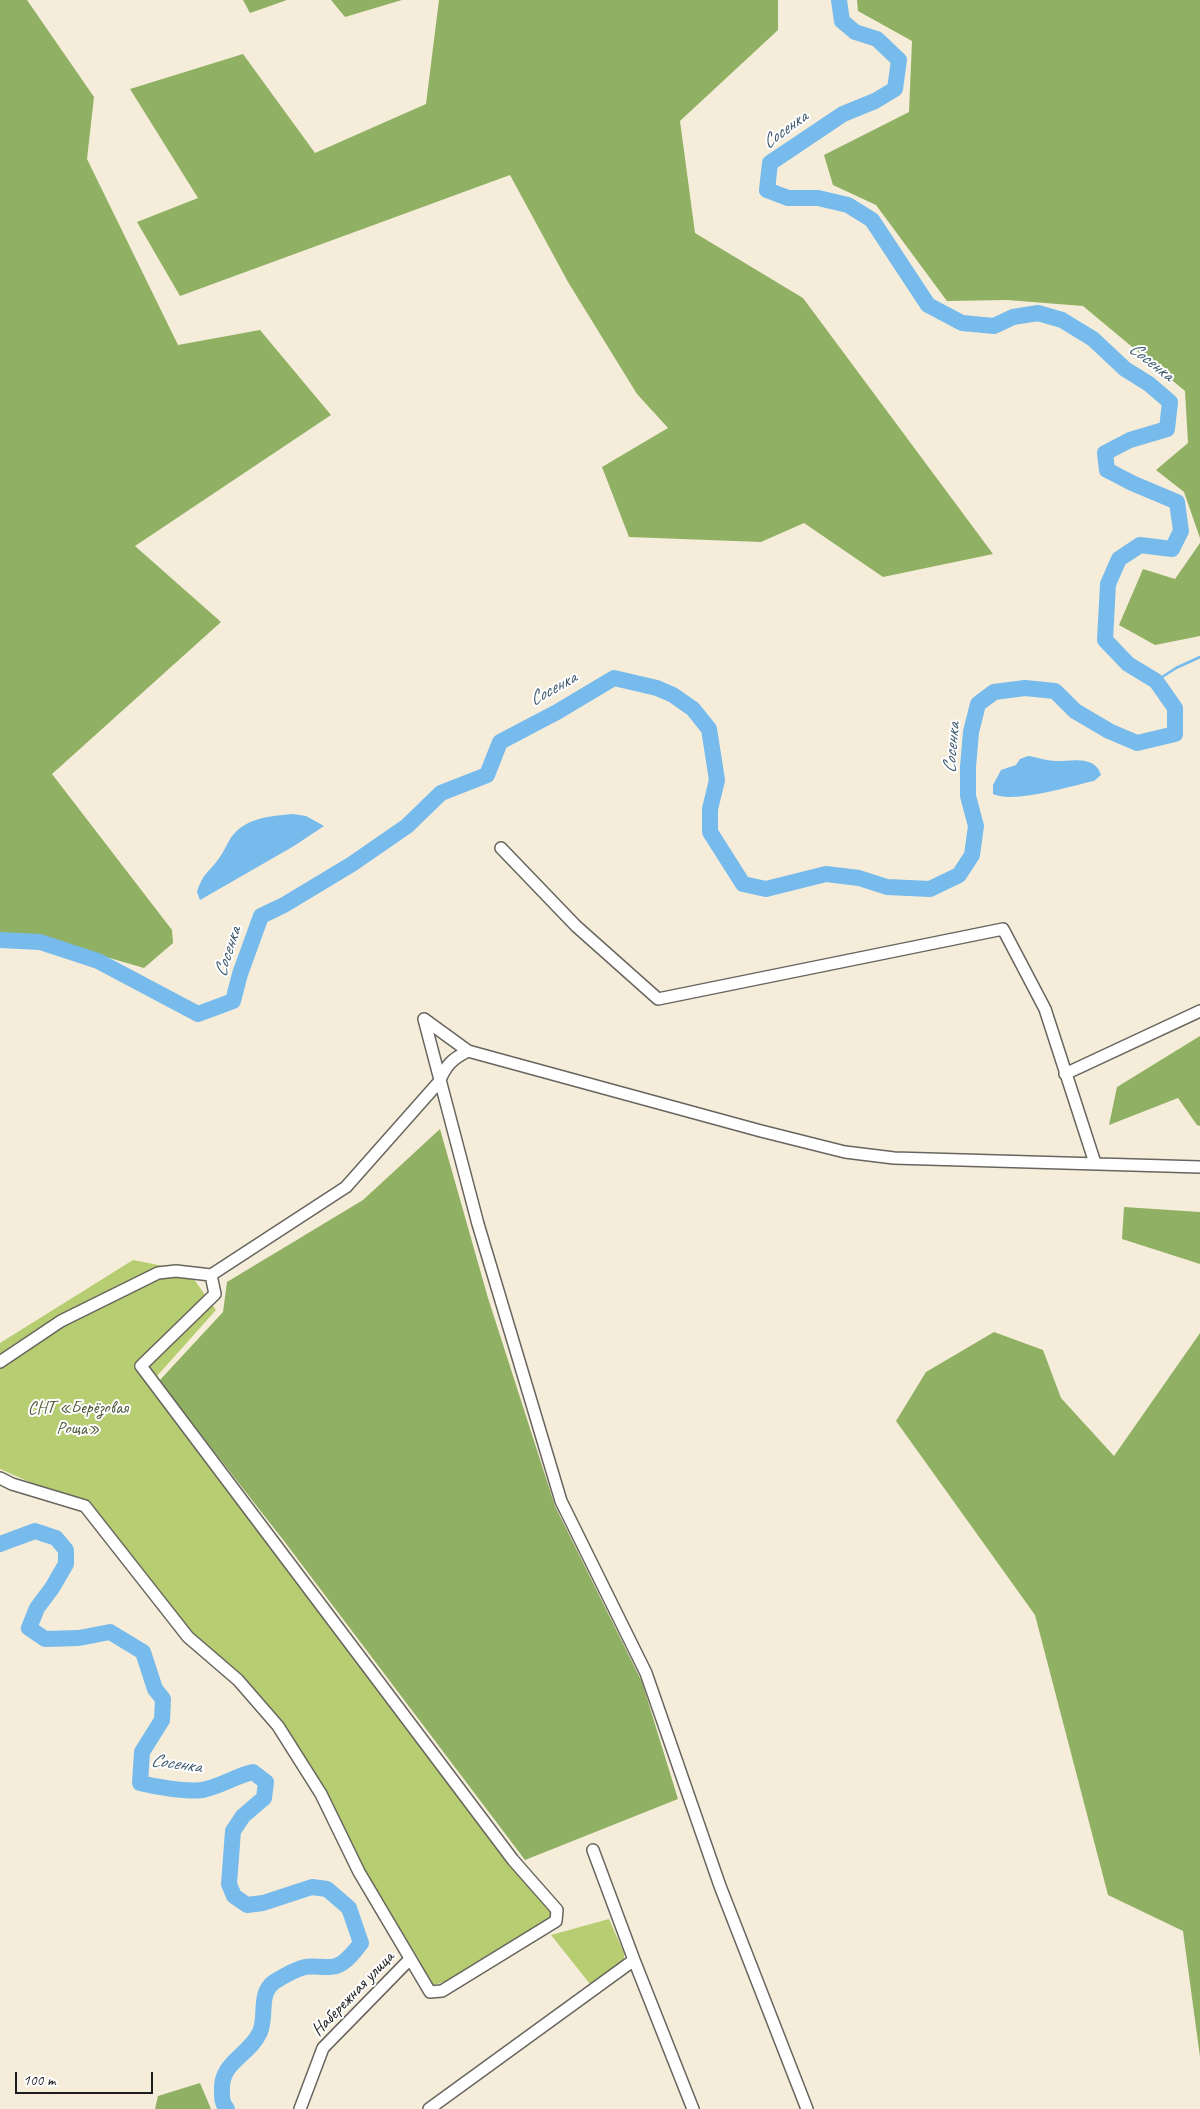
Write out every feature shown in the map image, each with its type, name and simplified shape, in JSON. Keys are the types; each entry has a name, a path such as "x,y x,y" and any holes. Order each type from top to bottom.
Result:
{"street":[{"path":"501,848 576,926 658,1000 1003,929 1045,1009 1095,1163"},
{"path":"1065,1074 1200,1011"},
{"path":"807,2109 720,1886 646,1672 561,1501 478,1224 439,1082 424,1019 468,1051 752,1129 844,1152 894,1158 1200,1167"},
{"path":"0,1362 61,1321 158,1273 176,1271 211,1275 346,1187 439,1082 445,1067 454,1058 468,1051"},
{"path":"0,1478 12,1484 84,1506 188,1637 238,1680 278,1726 321,1794 359,1872 430,1992 442,1991 556,1921 557,1910 514,1860 141,1366 215,1294 211,1275"},
{"path":"593,1850 693,2109"},
{"name":"Набережная улица","path":"300,2109 323,2048 410,1959"},
{"path":"429,2109 634,1960"}],"green space":[{"path":"0,0 27,0 94,97 87,159 178,345 260,330 331,415 135,546 221,622 52,774 172,930 173,943 144,968 41,938 0,936"},
{"path":"243,0 287,0 250,13"},
{"path":"331,0 402,0 345,17"},
{"path":"439,0 778,0 778,30 680,121 695,233 803,298 993,554 883,577 804,523 761,542 629,537 602,467 668,428 637,394 568,282 510,175 180,296 137,222 198,198 130,89 243,54 315,153 426,104"},
{"path":"857,0 1200,0 1200,538 1184,492 1156,470 1188,443 1185,391 1083,306 1007,300 947,301 876,205 833,185 824,155 909,112 912,41 858,11"},
{"path":"1200,543 1200,636 1155,645 1119,625 1143,569 1175,579"},
{"path":"1200,1036 1200,1126 1197,1125 1178,1098 1109,1125 1117,1087"},
{"path":"440,1129 488,1298 555,1506 642,1682 678,1799 525,1860 284,1541 159,1381 223,1312 227,1282 363,1200"},
{"path":"1124,1207 1200,1212 1200,1264 1122,1239"},
{"name":"СНТ «Берёзовая Роща»","path":"133,1260 188,1271 216,1310 149,1385 551,1910 555,1920 466,1974 432,1986 418,1958 261,1702 189,1635 88,1501 68,1499 0,1469 0,1343"},
{"path":"994,1332 1043,1350 1061,1398 1114,1456 1200,1333 1200,2057 1183,1931 1108,1895 1035,1615 896,1421 926,1372"},
{"path":"609,1919 624,1953 624,1959 590,1984 551,1935"},
{"path":"200,2083 211,2109 155,2109 158,2096"}],"water":[{"path":"1028,756 1053,761 1082,760 1094,764 1101,775 1094,781 1028,796 1002,797 993,794 993,785 1001,770 1016,765 1020,759"},
{"path":"293,814 306,816 324,826 294,846 200,900 197,892 203,878 239,829 261,818"}],"waterway":[{"name":"Сосенка","path":"0,940 40,942 98,961 198,1014 233,1001 240,974 261,916 284,905 352,864 407,826 441,793 487,775 500,742 557,712 614,678 657,688 673,695 693,709 709,729 717,780 710,809 710,832 743,884 766,889 826,874 859,878 887,887 930,889 959,875 972,855 976,826 968,796 971,732 978,704 994,692 1025,688 1055,691 1075,711 1109,731 1137,743 1175,734 1175,708 1156,681 1128,664 1105,640 1108,584 1119,559 1140,545 1172,549 1181,531 1177,502 1107,470 1105,453 1130,440 1167,429 1170,402 1149,384 1125,369 1093,339 1062,320 1038,313 1013,317 994,326 962,323 928,305 872,220 848,205 818,198 788,198 767,190 770,163 843,114 875,101 895,89 899,60 877,39 855,32 842,21 839,0"},
{"path":"1156,681 1176,668 1200,657"},
{"name":"Сосенка","path":"0,1544 35,1531 56,1538 66,1550 66,1564 52,1588 37,1608 29,1628 45,1639 79,1638 110,1632 143,1652 155,1689 163,1699 162,1720 142,1752 140,1783 162,1788 202,1790 253,1772 266,1782 264,1798 243,1816 233,1831 229,1884 234,1896 247,1905 263,1903 312,1887 327,1889 349,1908 361,1943 340,1964 332,1967 302,1968 277,1980 269,1987 264,1999 260,2032 249,2047 230,2066 223,2081 222,2099 227,2109"}]}
